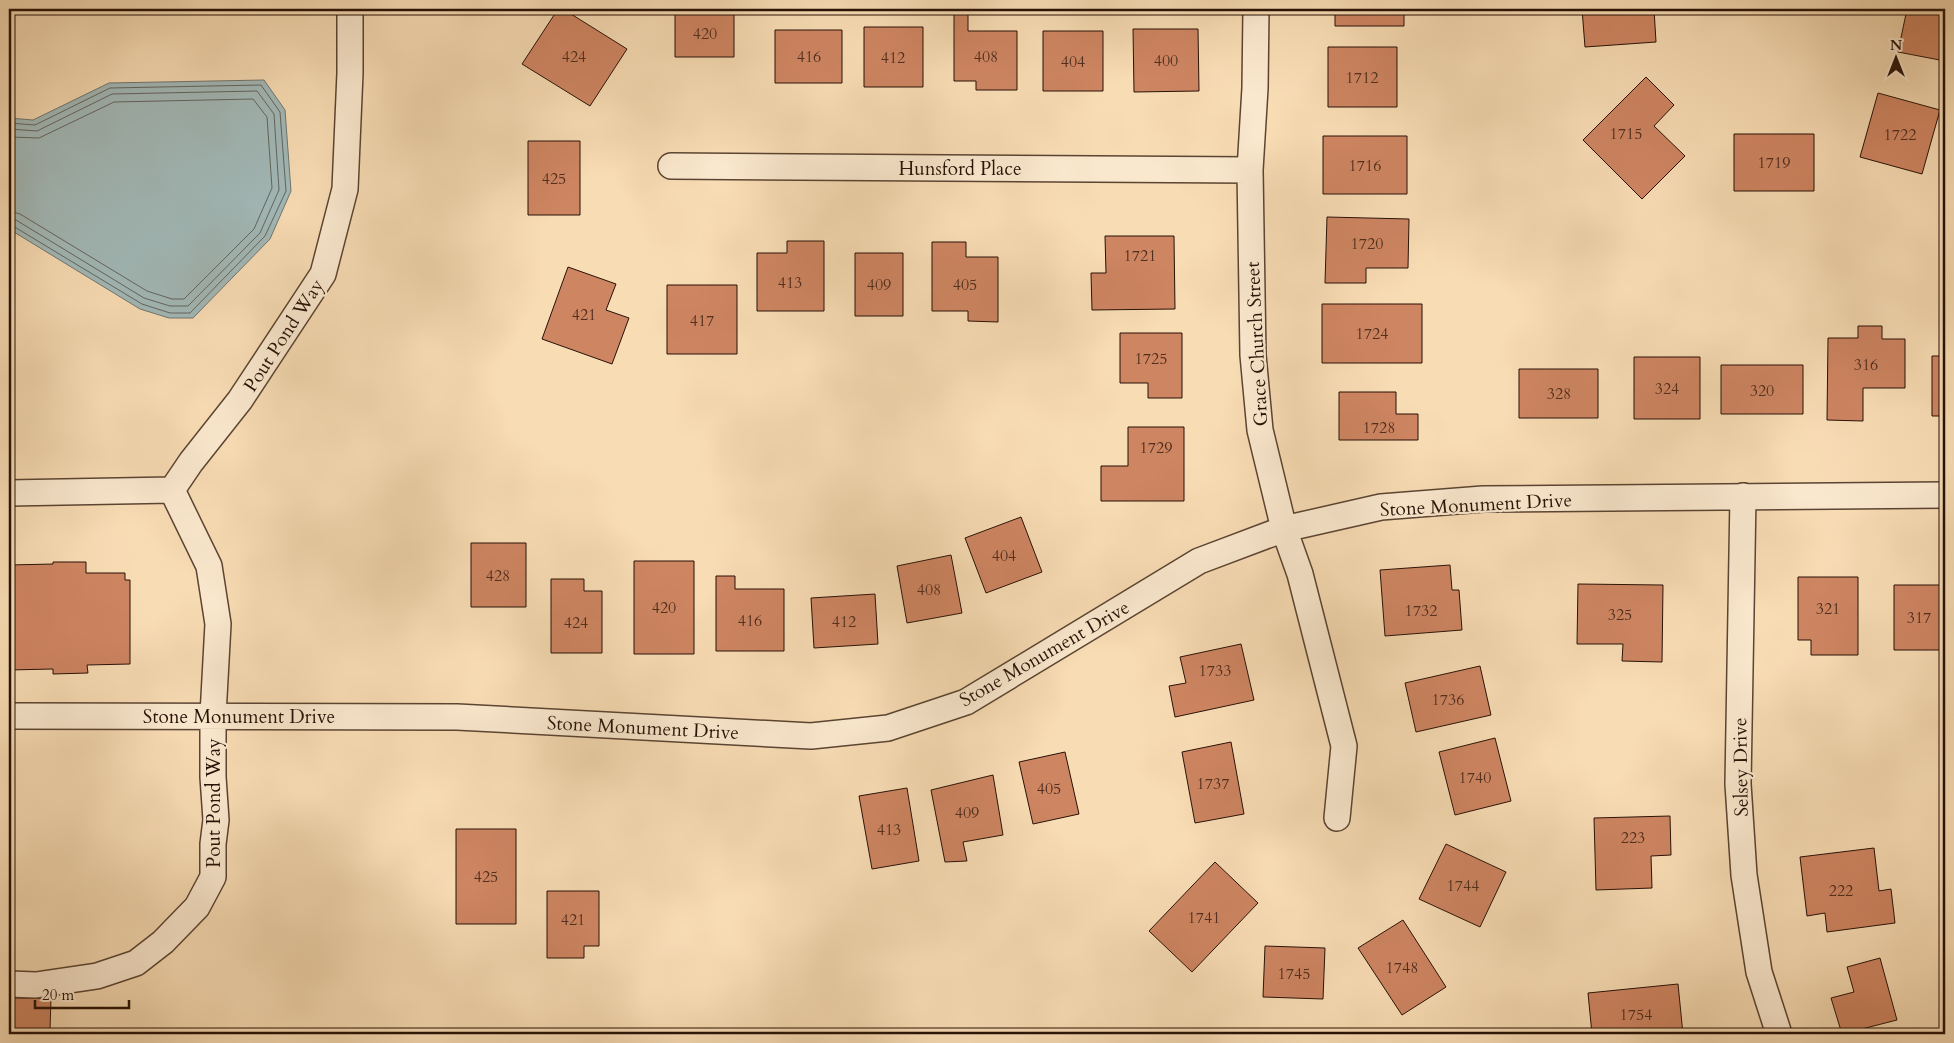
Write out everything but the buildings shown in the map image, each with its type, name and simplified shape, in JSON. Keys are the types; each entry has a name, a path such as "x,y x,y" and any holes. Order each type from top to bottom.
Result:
{"street":[{"name":"Pout Pond Way","path":"9,984 36,985 97,976 136,963 163,942 197,907 213,877 213,844 216,820 212,715 218,624 209,566 172,490 191,462 240,400 323,274 344,189 350,73 350,9"},
{"name":"Grace Church Street","path":"1256,9 1255,88 1250,170 1253,355 1260,430 1284,529 1300,574 1344,746 1337,818"},
{"name":"Hunsford Place","path":"671,166 1250,170"},
{"path":"9,493 172,490"},
{"name":"Stone Monument Drive","path":"9,716 458,717 811,736 888,728 966,702 1198,561 1284,529 1381,507 1474,500 1945,495"},
{"name":"Selsey Drive","path":"1742,496 1738,784 1743,866 1759,972 1779,1034"}],"water":[{"path":"264,80 285,110 291,191 270,239 193,318 169,318 140,309 9,229 9,118 33,120 109,83"}]}
